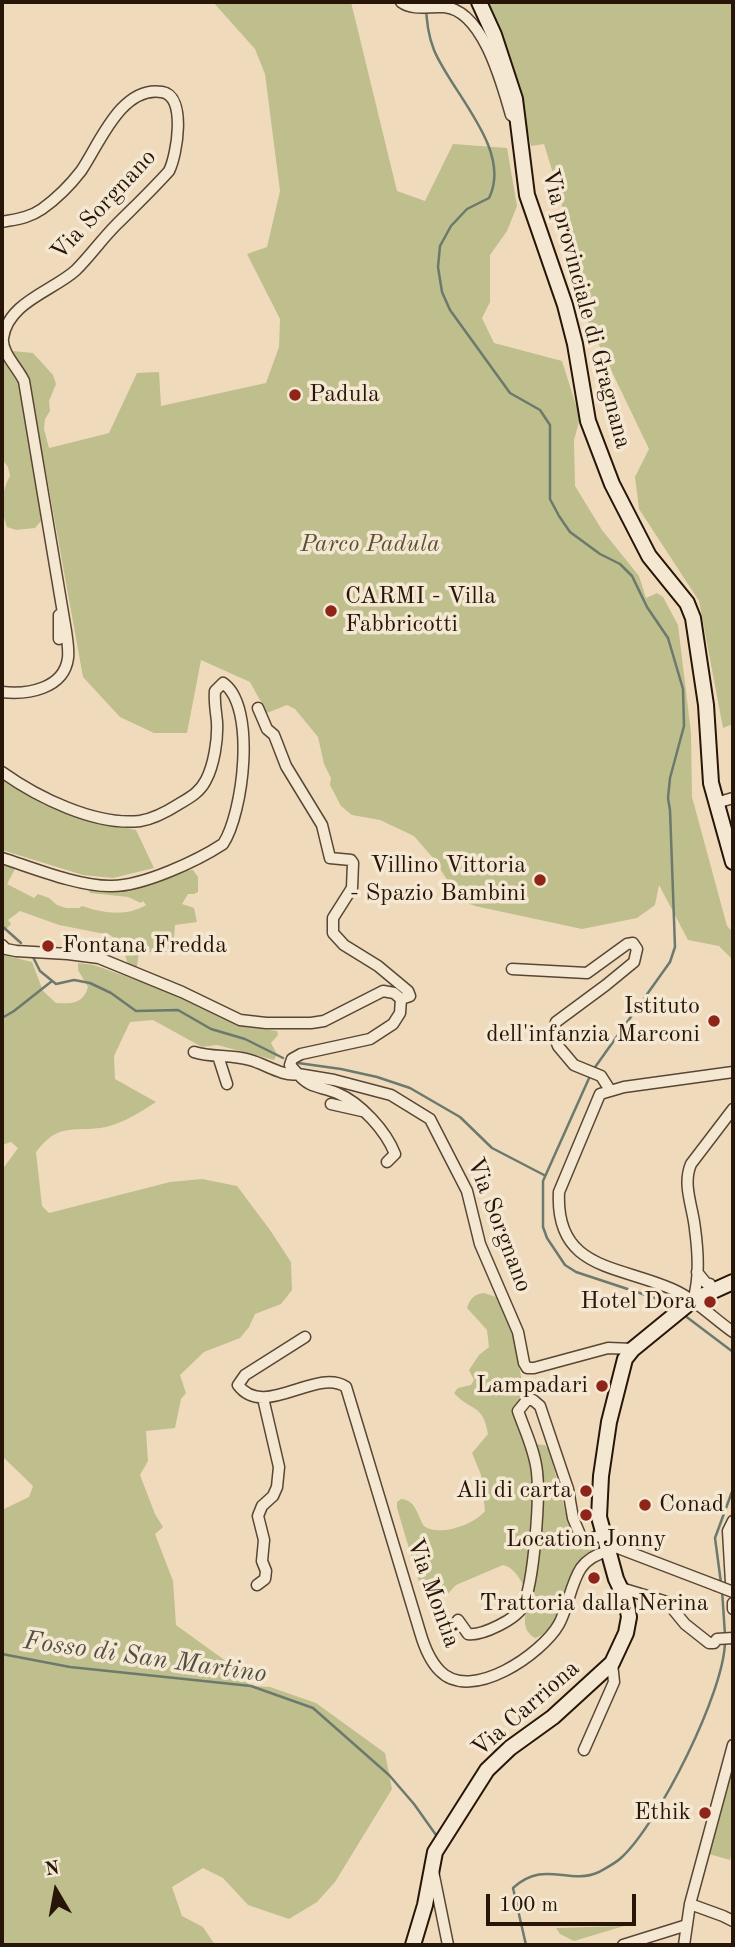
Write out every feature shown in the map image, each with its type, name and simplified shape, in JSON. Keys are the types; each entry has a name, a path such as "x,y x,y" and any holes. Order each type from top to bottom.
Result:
{"main road":[{"name":"Via provinciale di Gragnana","path":"480,2 508,76 517,117 527,195 565,305 575,344 588,421 612,484 649,556 687,603 693,618 706,705 711,783 733,862"},
{"name":"Via Carriona","path":"413,1945 425,1905 435,1852 486,1770 510,1748 553,1717 612,1663 626,1633 629,1617 599,1517 607,1435 625,1359 633,1349 690,1303 721,1284"}],"street":[{"name":"Via provinciale di Gragnana","path":"401,2 411,7 453,9 477,29 500,76 511,115 517,117"},
{"name":"Via Sorgnano","path":"2,222 27,218 45,207 80,171 109,123 126,106 143,94 168,94 173,101 178,122 176,153 169,171 76,269 18,312 5,330 2,342 24,381 68,658 58,679 37,690 2,692"},
{"path":"59,639 58,617 61,608"},
{"path":"2,772 60,804 103,818 144,821 199,792 208,777 215,746 215,691 223,683 237,699 244,748 243,775 234,818 223,844 141,882 111,887 72,879 2,858"},
{"path":"258,708 267,729 274,735 286,766 322,825 330,858 351,860 353,863 352,888 332,918 333,933 344,945 378,966 408,991 410,996 401,999"},
{"path":"716,803 733,798"},
{"path":"512,969 587,973 627,944 633,943 637,949 634,962 556,1022 553,1033 558,1046 578,1067 601,1076 610,1090"},
{"path":"2,945 6,949 16,951 99,958 157,981 240,1020 311,1023 324,1021 383,991 394,993 401,999"},
{"path":"387,1162 396,1154 393,1147 363,1112 338,1093 306,1084 290,1065 292,1059 301,1054 370,1039 381,1034 400,1013 401,999"},
{"path":"194,1052 251,1060 290,1076 295,1072"},
{"path":"218,1056 228,1084"},
{"name":"Via Sorgnano","path":"295,1072 391,1095 430,1119 467,1191 481,1244 519,1332 527,1368 608,1348 633,1349"},
{"path":"733,1072 610,1090 600,1094 559,1192 558,1209 561,1226 573,1246 589,1260 661,1284 733,1332"},
{"path":"331,1104 363,1112"},
{"path":"690,1303 696,1290 697,1272 695,1229 687,1172 733,1109"},
{"path":"697,1272 706,1283 721,1284"},
{"path":"257,1585 265,1579 266,1571 262,1561 264,1540 258,1516 262,1506 273,1496 277,1487 279,1467 263,1398 247,1394 238,1385 245,1374 305,1337"},
{"name":"Via Montia","path":"263,1398 329,1382 341,1383 346,1387 425,1648 441,1672 456,1680 479,1680 502,1672 541,1646 558,1625 580,1570 605,1543"},
{"path":"458,1620 468,1634 478,1635 498,1626 522,1609 529,1589 538,1496 537,1470 518,1411 527,1400 533,1400 540,1406 581,1537 605,1543 715,1585 732,1588 727,1531 733,1521"},
{"path":"621,1588 667,1602 685,1624 709,1643 714,1643 717,1639 733,1638"},
{"path":"733,1603 733,1609"},
{"name":"Via Carriona","path":"584,1750 614,1682 612,1663"},
{"path":"684,1945 690,1904 733,1745"},
{"path":"432,1867 449,1945"},
{"path":"690,1904 733,1922"},
{"path":"623,1945 687,1925"}],"green space":[{"name":"Parco Padula","path":"213,2 351,2 397,191 425,201 453,144 507,148 517,206 507,231 490,255 490,302 482,318 494,343 562,361 580,418 574,440 575,486 602,530 639,576 646,598 657,593 663,597 678,625 691,733 692,797 727,926 733,932 733,960 719,946 688,940 659,885 655,905 637,918 582,929 462,901 433,858 414,836 380,820 352,815 341,806 330,785 331,778 324,764 318,737 295,709 287,705 267,713 250,682 201,660 187,733 154,733 120,717 83,677 43,456 33,459 41,521 35,528 16,530 7,527 5,520 2,501 10,476 2,459 2,350 33,353 53,375 56,384 49,401 50,411 45,419 44,429 49,448 109,433 137,373 159,372 161,406 266,383 279,347 280,319 247,254 267,247 280,191 265,74 255,49"},
{"path":"488,2 733,2 733,724 723,728 699,601 639,509 635,477 649,449 588,322 559,193 544,144 531,146 514,70"},
{"path":"2,777 44,805 136,830 154,868 113,878 83,875 2,850"},
{"path":"2,862 16,867 7,884 34,898 38,894 66,908 82,906 114,913 131,911 146,905 143,901 141,903 128,897 90,893 88,888 104,891 131,889 178,872 193,870 198,877 198,892 188,894 182,904 194,908 197,922 175,925 173,951 155,953 139,950 137,967 128,964 121,943 110,935 59,925 20,911 8,920 11,924 2,933"},
{"path":"2,952 32,962 43,991 56,1003 72,1003 83,997 88,987 78,970 78,963 94,965 161,989 238,1026 277,1031 278,1035 271,1043 277,1054 274,1060 217,1045 202,1047 153,1020 130,1022 114,1056 115,1079 156,1102 132,1117 106,1127 60,1132 36,1152 42,1206 49,1213 170,1182 202,1179 237,1186 291,1262 292,1290 281,1304 255,1314 240,1338 204,1352 180,1375 186,1393 181,1399 175,1428 146,1431 148,1461 140,1475 163,1527 155,1534 173,1581 176,1625 223,1659 251,1686 270,1687 316,1703 385,1753 392,1789 335,1882 317,1902 289,1919 248,1905 223,1878 203,1868 172,1887 182,1916 203,1927 215,1945 2,1945 2,1510 29,1497 33,1486 2,1456 2,1170 18,1148 11,1142 2,1145"},
{"path":"484,1293 496,1297 515,1341 523,1388 516,1412 533,1444 545,1445 549,1450 572,1536 576,1542 594,1543 593,1551 589,1554 559,1615 543,1634 535,1638 525,1624 526,1590 517,1575 503,1565 456,1585 444,1598 422,1592 397,1508 397,1502 401,1499 410,1502 424,1526 438,1530 465,1525 485,1511 481,1475 472,1453 488,1434 486,1424 480,1412 454,1393 458,1388 471,1385 474,1380 469,1370 479,1355 489,1347 487,1330 467,1308 473,1298"},
{"path":"733,1766 733,1851 730,1860 709,1854"},
{"path":"624,1926 574,1941 560,1934 556,1928"}],"waterway":[{"path":"426,2 434,50 477,122 493,161 494,180 489,198 467,209 451,226 440,246 438,267 442,292 450,310 510,393 540,410 550,425 550,499 570,532 600,554 620,564 632,576 647,607 668,638 683,689 684,726 670,778 668,798 675,947 670,962 593,1070"},
{"path":"2,926 21,943"},
{"path":"33,957 40,971 56,984 74,980 90,983 111,993 136,1011 178,1010 211,1029 245,1039 283,1058"},
{"path":"2,1018 52,981"},
{"path":"298,1063 377,1077 410,1088 460,1117 492,1148 544,1175"},
{"path":"590,1076 543,1181 543,1227 547,1238 565,1265 576,1272 667,1302 676,1309"},
{"path":"684,1315 733,1352"},
{"path":"721,1583 715,1538 733,1489"},
{"path":"722,1590 725,1635"},
{"path":"526,1945 513,1888 536,1875 588,1876 599,1872 620,1859 637,1840 671,1787 702,1723 722,1664 725,1642"},
{"name":"Fosso di San Martino","path":"2,1654 70,1667 251,1686 313,1708 389,1775 436,1835"}],"place":[{"name":"Padula","path":"295,395"},
{"name":"CARMI - Villa Fabbricotti","path":"331,611"},
{"name":"Villino Vittoria - Spazio Bambini","path":"540,880"},
{"name":"Fontana Fredda","path":"48,946"},
{"name":"Istituto dell'infanzia Marconi","path":"714,1021"},
{"name":"Hotel Dora","path":"710,1302"},
{"name":"Lampadari","path":"602,1386"},
{"name":"Ali di carta","path":"586,1491"},
{"name":"Conad","path":"645,1505"},
{"name":"Location Jonny","path":"586,1515"},
{"name":"Trattoria dalla Nerina","path":"594,1578"},
{"name":"Ethik","path":"705,1813"}]}
